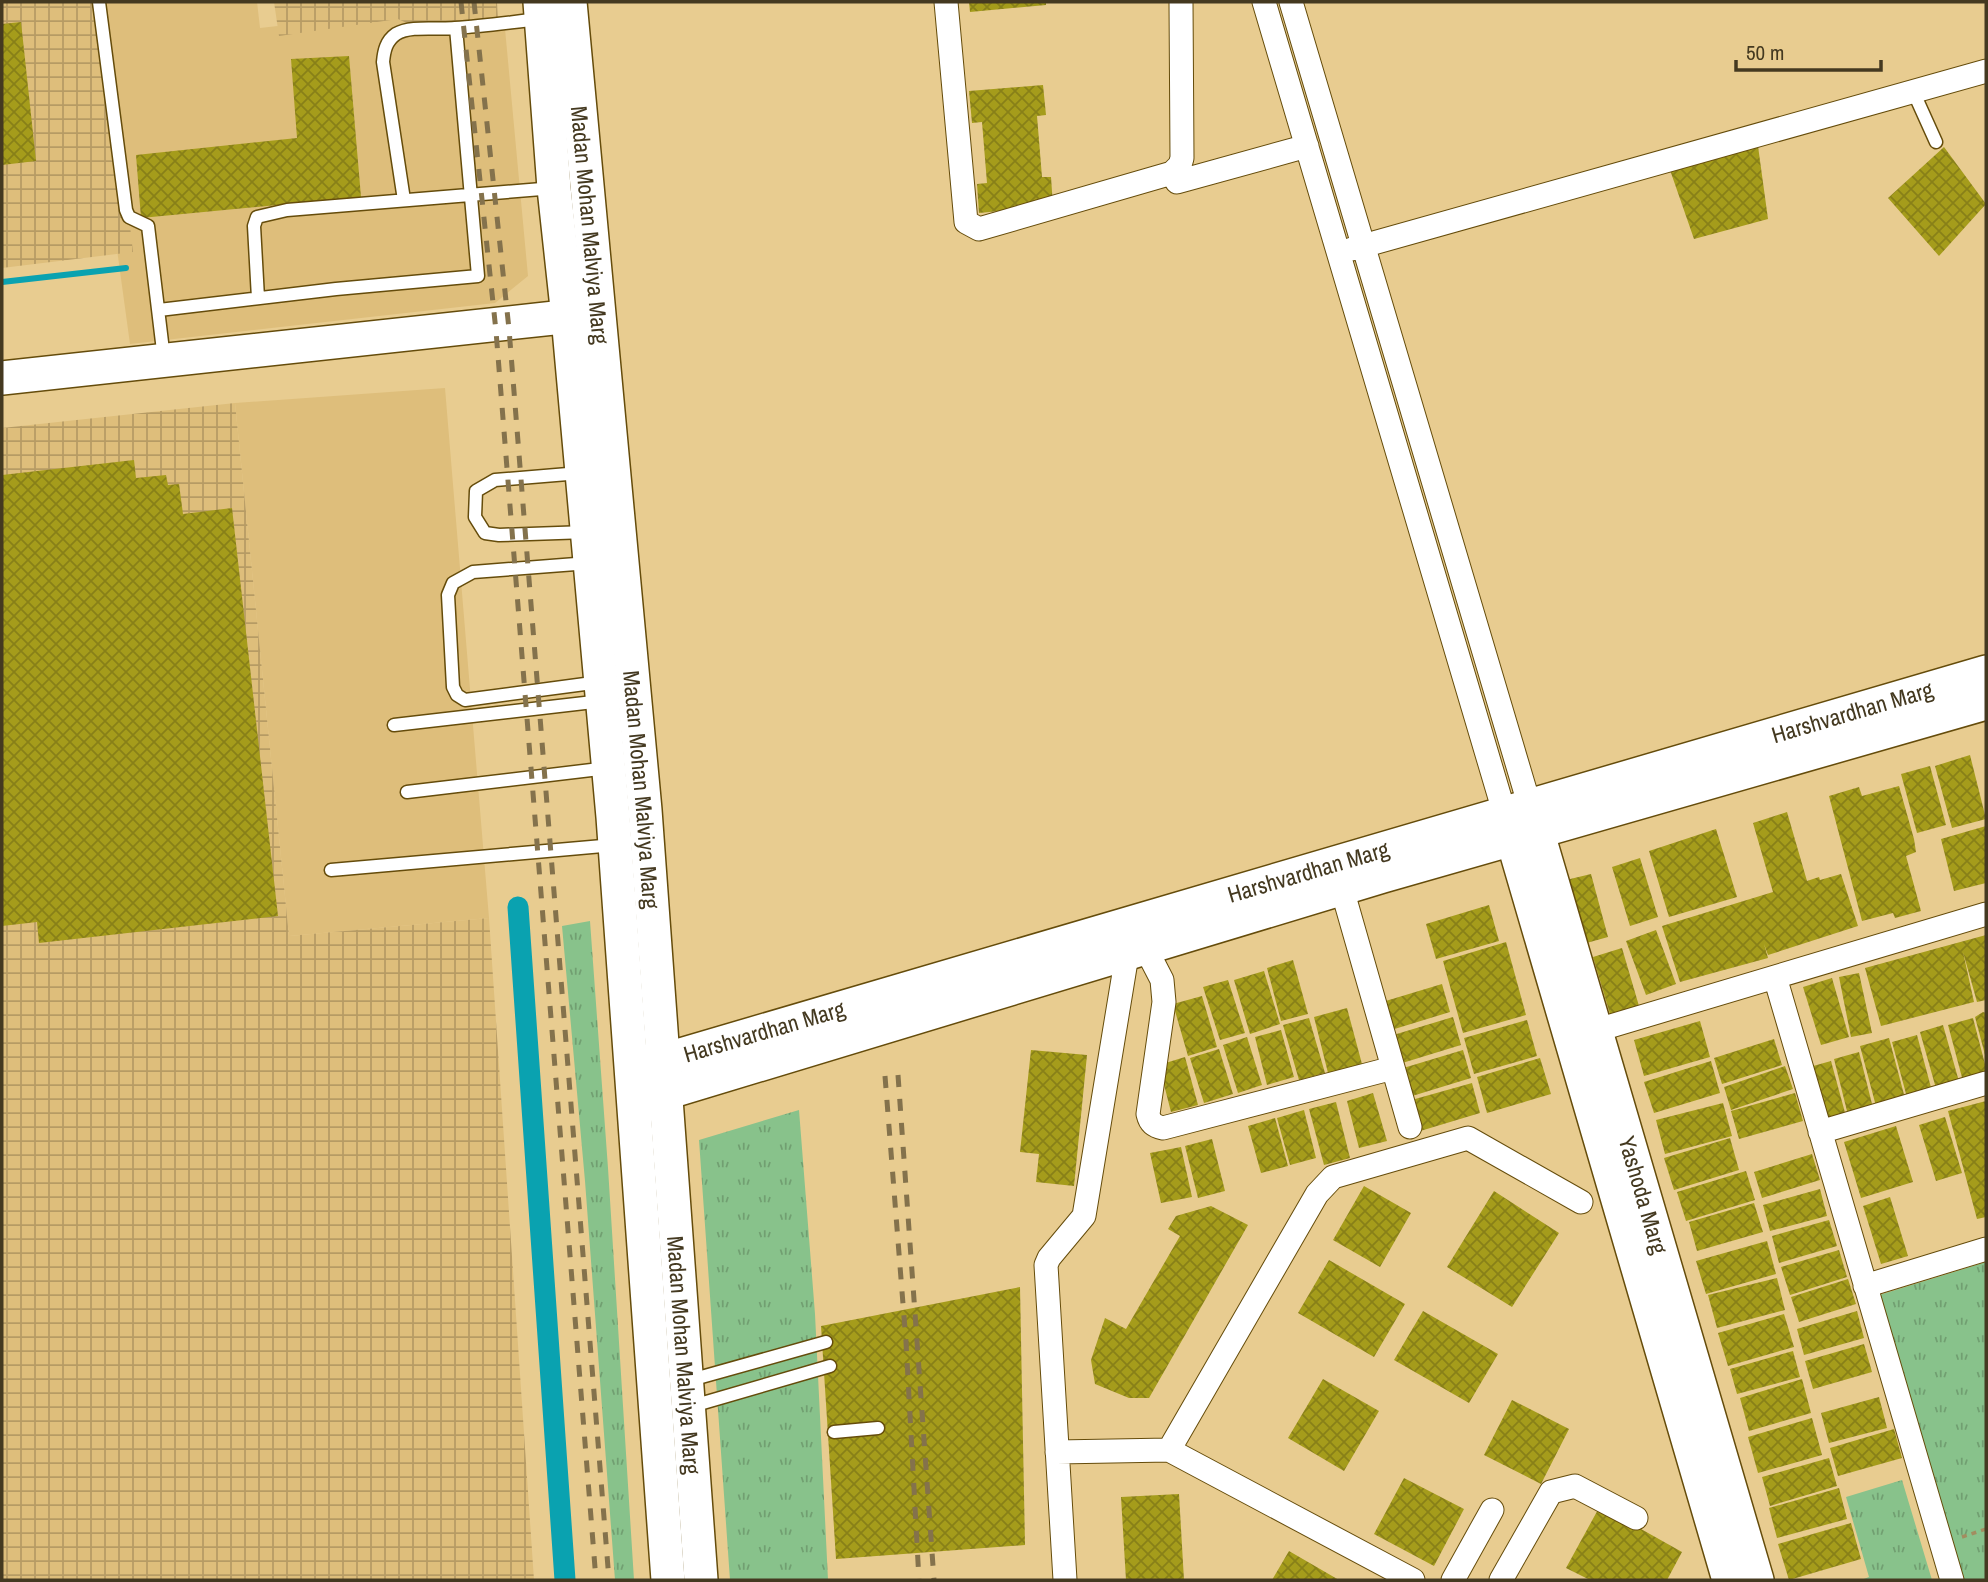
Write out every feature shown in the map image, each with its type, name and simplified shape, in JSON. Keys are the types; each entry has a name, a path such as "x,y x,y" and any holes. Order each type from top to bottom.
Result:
{"street":[{"name":"Madan Mohan Malviya Marg","path":"570,2 584,315 582,472 614,845 667,1580"},
{"path":"946,2 966,222 979,229 1172,173 1180,165 1184,130 1181,2"},
{"path":"1264,2 1338,253 1521,823"},
{"path":"1291,2 1364,246 1521,823"},
{"name":"Madan Mohan Malviya Marg","path":"540,11 554,188 584,315 645,810 701,1580"},
{"path":"1338,253 1986,71"},
{"path":"1177,182 1307,146"},
{"path":"2,377 584,315"},
{"name":"Harshvardhan Marg","path":"633,1102 1342,889 1521,823 1986,673"},
{"name":"Harshvardhan Marg","path":"631,1069 1521,823 1986,703"},
{"name":"Yashoda Marg","path":"1521,823 1583,1034 1757,1580"},
{"path":"1342,889 1410,1128"},
{"path":"1583,1034 1986,914"},
{"path":"1137,952 1164,988 1148,1115 1155,1126 1163,1128 1393,1068"},
{"path":"1065,1580 1046,1265 1084,1216 1137,952"},
{"path":"1775,977 1952,1580"},
{"name":"Yashoda Marg","path":"1583,1034 1729,1580"},
{"path":"1820,1132 1986,1083"},
{"path":"1169,1450 1317,1194 1333,1177 1468,1138 1581,1202"},
{"path":"1865,1286 1986,1250"},
{"path":"1057,1452 1169,1450 1382,1573 1413,1580"},
{"path":"1501,1580 1551,1492 1575,1486 1636,1518"},
{"path":"1453,1580 1492,1510"}],"lane":[{"path":"99,2 126,210 129,217 148,226 164,359"},
{"path":"404,200 383,62 389,40 398,33 411,30 456,28 540,11"},
{"path":"159,310 478,276 456,28"},
{"path":"1913,92 1936,142"},
{"path":"258,298 254,226 257,217 286,210 554,188"},
{"path":"582,472 495,480 476,491 475,517 485,533 589,547"},
{"path":"589,547 473,572 453,583 449,595 453,687 457,695 465,700 601,692"},
{"path":"394,725 601,692"},
{"path":"407,792 608,768"},
{"path":"331,870 614,845"},
{"path":"688,1394 826,1342"},
{"path":"688,1394 830,1366"},
{"path":"834,1432 878,1428"}],"path":[{"path":"1952,1541 1986,1529"}],"shaded area":[{"path":"2,2 104,2 133,252 2,268"},
{"path":"83,2 257,2 260,28 411,11 412,26 504,18 528,276 495,303 130,344"},
{"path":"274,2 497,2 498,20 420,29 398,19 279,36"},
{"path":"445,388 489,918 289,936 235,403"},
{"path":"235,403 289,936 489,918 534,1580 2,1580 2,428"}],"green space":[{"path":"590,921 634,1580 615,1580 585,1181 562,926"},
{"path":"799,1110 815,1314 828,1580 730,1580 699,1140"},
{"path":"1986,1262 1986,1580 1963,1580 1876,1296"},
{"path":"1902,1480 1932,1580 1861,1580 1869,1577 1846,1497"}],"building":[{"path":"969,2 1046,2 1046,5 970,12"},
{"path":"21,22 36,161 2,165 2,24"},
{"path":"349,56 361,197 141,218 136,155 297,138 291,59"},
{"path":"1043,85 1046,115 1037,116 1042,177 1051,177 1053,206 979,213 977,184 987,183 982,122 972,123 969,91"},
{"path":"1758,146 1768,219 1694,239 1670,170"},
{"path":"1944,147 1986,204 1939,256 1888,198"},
{"path":"134,460 136,478 166,475 168,485 179,484 183,514 232,508 278,916 39,943 37,922 2,926 2,475"},
{"path":"1970,755 1986,819 1952,828 1935,766"},
{"path":"1930,766 1946,825 1917,833 1901,774"},
{"path":"1899,786 1914,839 1916,852 1906,856 1921,911 1895,918 1893,913 1862,921 1829,796 1859,787 1862,796"},
{"path":"1787,812 1807,881 1841,874 1858,926 1768,955 1764,944 1768,958 1680,982 1662,926 1773,892 1753,823"},
{"path":"1986,826 1986,883 1954,891 1941,839"},
{"path":"1716,829 1737,897 1669,917 1649,851"},
{"path":"1640,858 1658,917 1630,926 1612,867"},
{"path":"1591,874 1608,937 1583,944 1566,880"},
{"path":"1489,905 1499,941 1436,959 1426,924"},
{"path":"1656,930 1676,984 1646,995 1626,941"},
{"path":"1986,935 1986,1000 1977,1002 1963,952 1974,1002 1881,1026 1865,968"},
{"path":"1506,942 1526,1015 1463,1033 1443,961"},
{"path":"1622,948 1639,1006 1610,1014 1593,957"},
{"path":"1293,960 1308,1014 1281,1021 1267,968"},
{"path":"1264,971 1280,1024 1250,1034 1234,980"},
{"path":"1859,973 1872,1033 1851,1037 1839,977"},
{"path":"1832,978 1849,1037 1821,1045 1803,987"},
{"path":"1228,980 1245,1033 1220,1040 1203,987"},
{"path":"1442,984 1450,1012 1388,1031 1379,1003"},
{"path":"1202,996 1217,1047 1188,1056 1173,1004"},
{"path":"1347,1008 1362,1064 1328,1073 1314,1017"},
{"path":"1986,1013 1985,1055 1975,1017"},
{"path":"1453,1017 1461,1045 1399,1064 1390,1036"},
{"path":"1309,1018 1325,1073 1299,1080 1283,1025"},
{"path":"1973,1018 1986,1068 1986,1079 1964,1085 1948,1025"},
{"path":"1527,1020 1537,1056 1474,1074 1464,1038"},
{"path":"1700,1021 1710,1057 1644,1076 1634,1040"},
{"path":"1943,1025 1960,1085 1937,1092 1920,1032"},
{"path":"1281,1030 1294,1077 1267,1085 1255,1037"},
{"path":"1917,1035 1933,1095 1908,1101 1892,1042"},
{"path":"1247,1037 1262,1085 1238,1093 1223,1045"},
{"path":"1889,1038 1906,1102 1877,1110 1860,1046"},
{"path":"1774,1039 1782,1065 1722,1084 1714,1058"},
{"path":"1219,1049 1233,1094 1204,1103 1190,1058"},
{"path":"1031,1050 1087,1055 1074,1186 1036,1182 1039,1154 1020,1152"},
{"path":"1463,1050 1471,1078 1409,1097 1400,1069"},
{"path":"1859,1052 1874,1112 1849,1119 1834,1059"},
{"path":"1185,1057 1198,1105 1171,1112 1159,1065"},
{"path":"1540,1058 1551,1094 1487,1113 1477,1077"},
{"path":"1711,1061 1720,1093 1654,1113 1644,1082"},
{"path":"1831,1061 1847,1120 1822,1127 1806,1068"},
{"path":"1785,1066 1793,1089 1731,1110 1724,1087"},
{"path":"1472,1083 1480,1113 1417,1132 1408,1101"},
{"path":"1373,1093 1387,1141 1359,1148 1347,1101"},
{"path":"1795,1093 1803,1121 1739,1139 1731,1111"},
{"path":"1986,1101 1986,1217 1977,1219 1948,1111"},
{"path":"1336,1102 1350,1158 1324,1165 1309,1109"},
{"path":"1723,1103 1732,1136 1665,1154 1656,1120"},
{"path":"1304,1110 1316,1158 1290,1165 1277,1118"},
{"path":"1945,1117 1962,1173 1936,1181 1919,1125"},
{"path":"1275,1118 1288,1166 1261,1173 1248,1126"},
{"path":"1896,1126 1913,1182 1861,1198 1844,1142"},
{"path":"1730,1138 1739,1170 1674,1190 1664,1158"},
{"path":"1212,1139 1225,1191 1198,1198 1185,1146"},
{"path":"1181,1147 1192,1197 1161,1203 1150,1153"},
{"path":"1812,1154 1820,1180 1762,1198 1754,1172"},
{"path":"1746,1171 1755,1200 1686,1221 1677,1192"},
{"path":"1364,1186 1411,1213 1380,1267 1333,1240"},
{"path":"1820,1189 1827,1216 1770,1231 1763,1205"},
{"path":"1494,1191 1559,1233 1512,1307 1447,1267"},
{"path":"1890,1197 1908,1256 1881,1264 1863,1206"},
{"path":"1754,1203 1763,1232 1697,1251 1689,1222"},
{"path":"1211,1206 1248,1225 1149,1398 1129,1398 1095,1384 1091,1360 1105,1318 1126,1329 1180,1236 1168,1229 1176,1216"},
{"path":"1829,1220 1837,1246 1779,1263 1772,1236"},
{"path":"1767,1241 1776,1274 1706,1294 1696,1261"},
{"path":"1839,1250 1847,1277 1790,1295 1781,1267"},
{"path":"1329,1260 1405,1304 1374,1357 1298,1313"},
{"path":"1777,1278 1785,1310 1717,1328 1708,1295"},
{"path":"1848,1279 1856,1304 1799,1322 1791,1297"},
{"path":"1020,1287 1025,1545 836,1559 821,1326"},
{"path":"1423,1311 1498,1354 1469,1403 1394,1360"},
{"path":"1857,1311 1864,1338 1804,1355 1797,1329"},
{"path":"1784,1314 1794,1347 1728,1366 1718,1333"},
{"path":"1864,1344 1872,1372 1813,1389 1805,1361"},
{"path":"1793,1351 1800,1377 1737,1394 1730,1369"},
{"path":"1323,1379 1379,1411 1344,1471 1288,1438"},
{"path":"1802,1379 1811,1413 1749,1431 1740,1398"},
{"path":"1879,1397 1887,1428 1829,1443 1821,1413"},
{"path":"1512,1400 1569,1429 1541,1484 1484,1455"},
{"path":"1812,1418 1822,1455 1758,1473 1748,1437"},
{"path":"1894,1429 1902,1458 1838,1476 1830,1448"},
{"path":"1829,1458 1837,1486 1770,1506 1762,1477"},
{"path":"1404,1478 1464,1509 1434,1566 1374,1534"},
{"path":"1839,1488 1847,1519 1777,1538 1769,1508"},
{"path":"1179,1494 1184,1580 1126,1580 1121,1497"},
{"path":"1600,1506 1682,1552 1667,1580 1590,1580 1566,1568"},
{"path":"1851,1523 1861,1559 1789,1580 1778,1544"},
{"path":"1289,1551 1339,1580 1272,1580"}],"waterway":[{"path":"2,282 126,268"},
{"path":"518,907 565,1580"}],"railway":[{"path":"461,2 496,331 596,1580"},
{"path":"474,2 509,329 609,1580"},
{"path":"898,1075 934,1580"},
{"path":"885,1076 906,1342 919,1580"}]}
